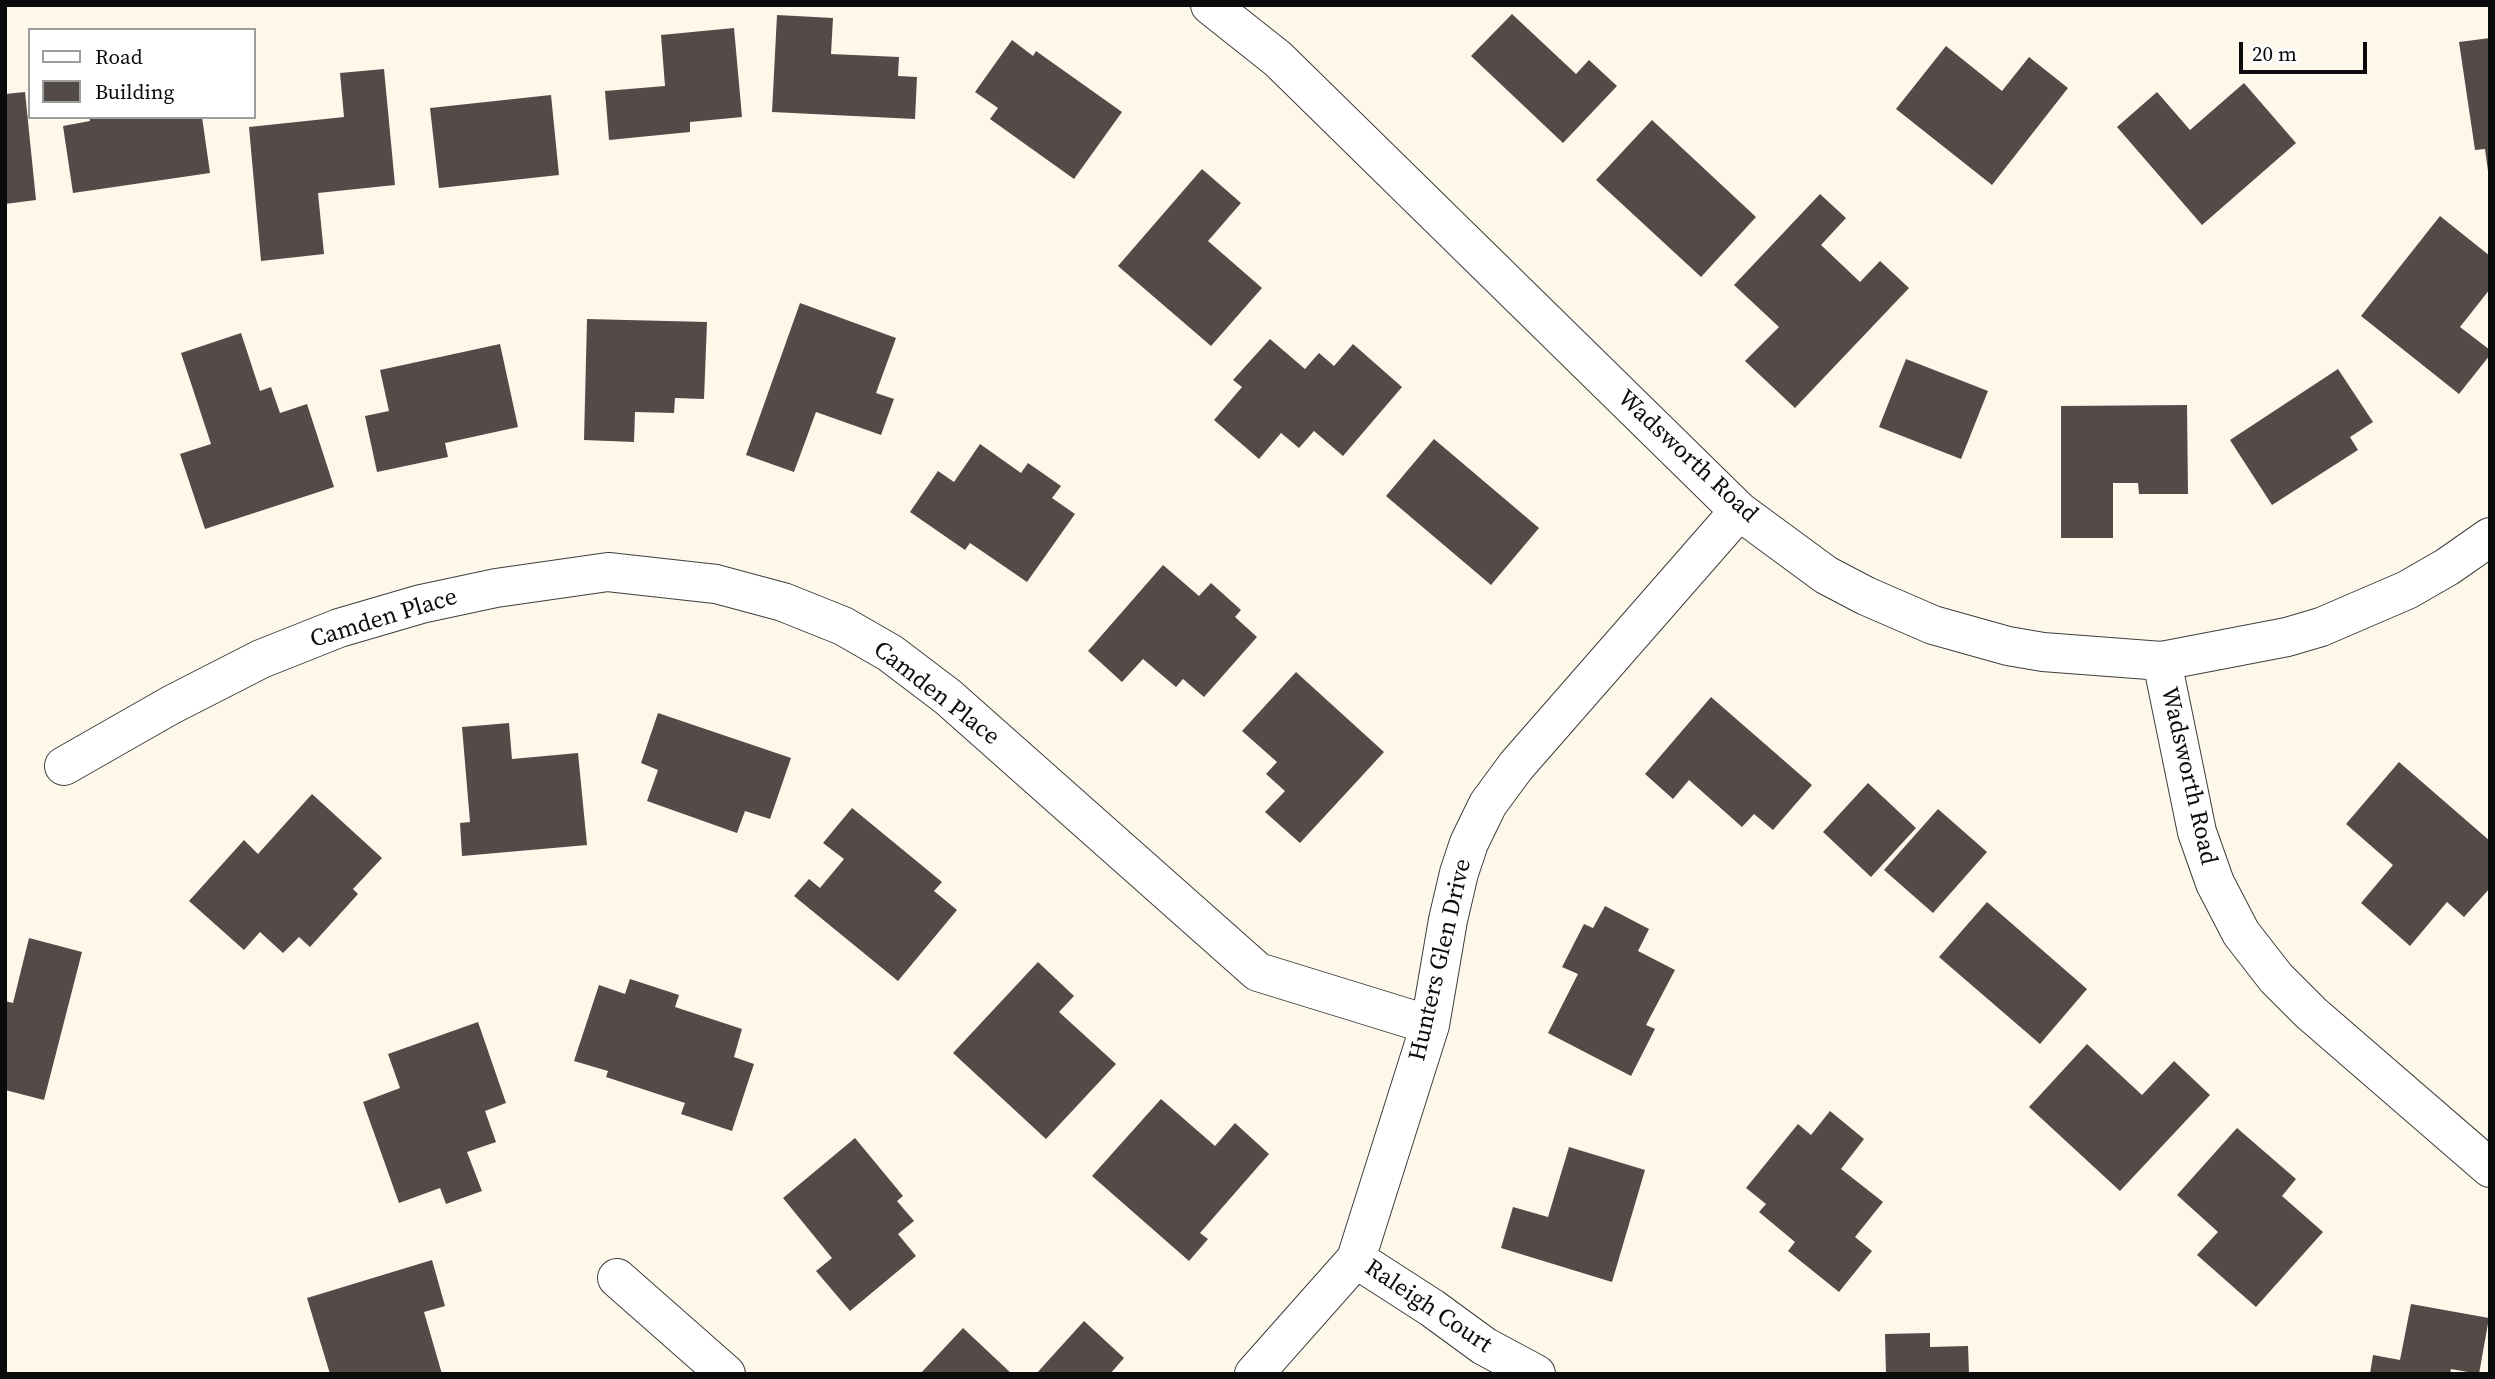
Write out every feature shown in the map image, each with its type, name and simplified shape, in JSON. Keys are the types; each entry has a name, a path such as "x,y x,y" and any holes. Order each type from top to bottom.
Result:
{"street":[{"name":"Wadsworth Road","path":"1210,5 1278,59 1739,511 1826,575 1933,625 2008,646 2043,652 2162,662 2197,832 2214,883 2241,933 2276,978 2311,1013 2490,1168"},
{"name":"Hunters Glen Drive","path":"1254,1374 1356,1259 1430,1025 1448,920 1460,873 1469,843 1488,804 1516,766 1739,511"},
{"path":"2162,662 2287,637 2321,627 2407,590 2447,567 2490,537"},
{"name":"Camden Place","path":"64,766 171,705 261,659 339,628 421,604 496,588 608,572 716,584 783,602 843,626 890,653 948,697 1258,972 1430,1025"},
{"name":"Raleigh Court","path":"1356,1259 1432,1308 1484,1346 1536,1374"},
{"path":"617,1278 726,1374"}],"building":[{"path":"1512,14 1576,74 1589,60 1617,86 1563,143 1471,56"},
{"path":"777,15 833,18 831,54 899,57 898,76 917,77 915,119 772,112"},
{"path":"734,28 742,117 690,122 690,132 609,140 605,91 665,86 661,35"},
{"path":"2490,38 2488,171 2485,149 2475,150 2459,42"},
{"path":"1012,40 1033,56 1036,51 1122,112 1074,179 990,119 998,108 975,92"},
{"path":"1946,46 2002,91 2029,57 2068,88 1992,185 1896,109"},
{"path":"384,69 395,185 318,193 324,254 261,261 249,127 344,117 340,73"},
{"path":"2244,83 2296,143 2202,225 2117,127 2157,92 2190,130"},
{"path":"25,92 36,200 5,204 5,94"},
{"path":"551,95 559,175 439,188 430,108"},
{"path":"202,119 210,173 73,193 63,126 90,121"},
{"path":"1652,120 1756,217 1701,277 1596,180"},
{"path":"1202,169 1241,203 1208,241 1262,288 1211,346 1118,266"},
{"path":"1820,194 1846,218 1821,245 1860,282 1880,261 1909,288 1795,408 1745,361 1779,327 1734,285"},
{"path":"2440,216 2490,256 2490,289 2460,327 2490,350 2490,355 2459,394 2361,316"},
{"path":"800,303 896,338 876,393 894,399 881,435 816,412 794,472 746,455"},
{"path":"587,319 707,322 704,399 675,398 674,413 635,412 634,442 584,440"},
{"path":"241,333 260,391 271,387 280,413 307,404 334,487 205,529 180,454 211,444 181,353"},
{"path":"1270,339 1305,369 1319,353 1334,366 1353,344 1402,387 1343,456 1314,431 1299,448 1281,433 1259,459 1214,420 1242,387 1233,380"},
{"path":"500,344 518,427 445,443 448,457 377,472 365,416 389,411 380,370"},
{"path":"1906,359 1988,391 1961,459 1879,427"},
{"path":"2338,369 2373,422 2350,437 2358,450 2272,505 2230,440"},
{"path":"2187,405 2188,494 2139,494 2138,483 2113,483 2113,538 2061,538 2061,406"},
{"path":"1434,439 1539,528 1491,585 1386,496"},
{"path":"980,444 1021,473 1028,463 1061,486 1052,498 1075,514 1027,582 970,543 965,550 910,512 938,471 954,482"},
{"path":"1163,565 1199,596 1211,583 1241,610 1235,617 1257,637 1204,697 1183,679 1176,687 1143,659 1122,682 1088,651"},
{"path":"1296,672 1384,752 1300,843 1265,812 1285,791 1266,774 1277,762 1242,731"},
{"path":"1711,697 1812,785 1773,830 1754,814 1742,827 1689,780 1673,799 1645,774"},
{"path":"658,713 791,758 770,819 745,811 737,833 647,801 658,770 641,763"},
{"path":"509,723 512,759 578,753 587,845 462,856 460,823 470,822 462,727"},
{"path":"2399,762 2490,841 2490,888 2464,917 2447,902 2410,946 2361,903 2393,865 2346,824"},
{"path":"1868,783 1916,828 1871,877 1823,832"},
{"path":"312,794 382,858 353,889 358,894 310,947 299,937 283,953 260,932 244,950 189,901 244,840 258,854"},
{"path":"852,808 942,882 934,891 957,910 898,981 794,896 809,879 820,888 844,859 823,843"},
{"path":"1938,809 1987,852 1933,913 1884,870"},
{"path":"1987,902 2087,989 2040,1044 1939,957"},
{"path":"1605,906 1649,929 1638,951 1675,970 1646,1025 1655,1029 1631,1076 1548,1033 1578,974 1562,967 1584,924 1593,928"},
{"path":"29,938 82,952 44,1100 5,1090 5,1001 13,1003"},
{"path":"1038,962 1074,996 1059,1012 1116,1064 1046,1139 953,1053"},
{"path":"630,979 679,995 675,1007 742,1029 734,1057 754,1064 732,1131 681,1114 685,1103 606,1077 608,1071 574,1061 599,985 625,994"},
{"path":"478,1022 506,1103 485,1111 496,1142 467,1152 482,1191 446,1204 440,1188 399,1203 363,1102 400,1088 388,1054"},
{"path":"2087,1044 2142,1095 2174,1061 2210,1095 2120,1191 2029,1107"},
{"path":"1161,1099 1215,1146 1235,1123 1269,1154 1200,1233 1208,1239 1189,1261 1092,1176"},
{"path":"1830,1111 1864,1139 1841,1169 1883,1202 1855,1237 1872,1251 1839,1292 1788,1251 1795,1242 1759,1212 1766,1204 1746,1188 1798,1124 1811,1135"},
{"path":"2237,1128 2296,1179 2282,1196 2323,1232 2256,1307 2197,1255 2218,1232 2177,1195"},
{"path":"855,1138 903,1196 897,1201 914,1221 898,1234 916,1256 850,1311 816,1271 832,1258 783,1198"},
{"path":"1569,1147 1645,1170 1612,1282 1501,1248 1513,1207 1548,1217"},
{"path":"432,1260 445,1306 424,1312 442,1374 330,1374 307,1298"},
{"path":"2411,1304 2489,1318 2479,1374 2451,1369 2450,1374 2370,1374 2373,1355 2400,1360"},
{"path":"1084,1321 1124,1358 1110,1374 1036,1374"},
{"path":"963,1328 1012,1374 920,1374"},
{"path":"1930,1333 1930,1347 1968,1346 1969,1374 1886,1374 1885,1334"}]}
